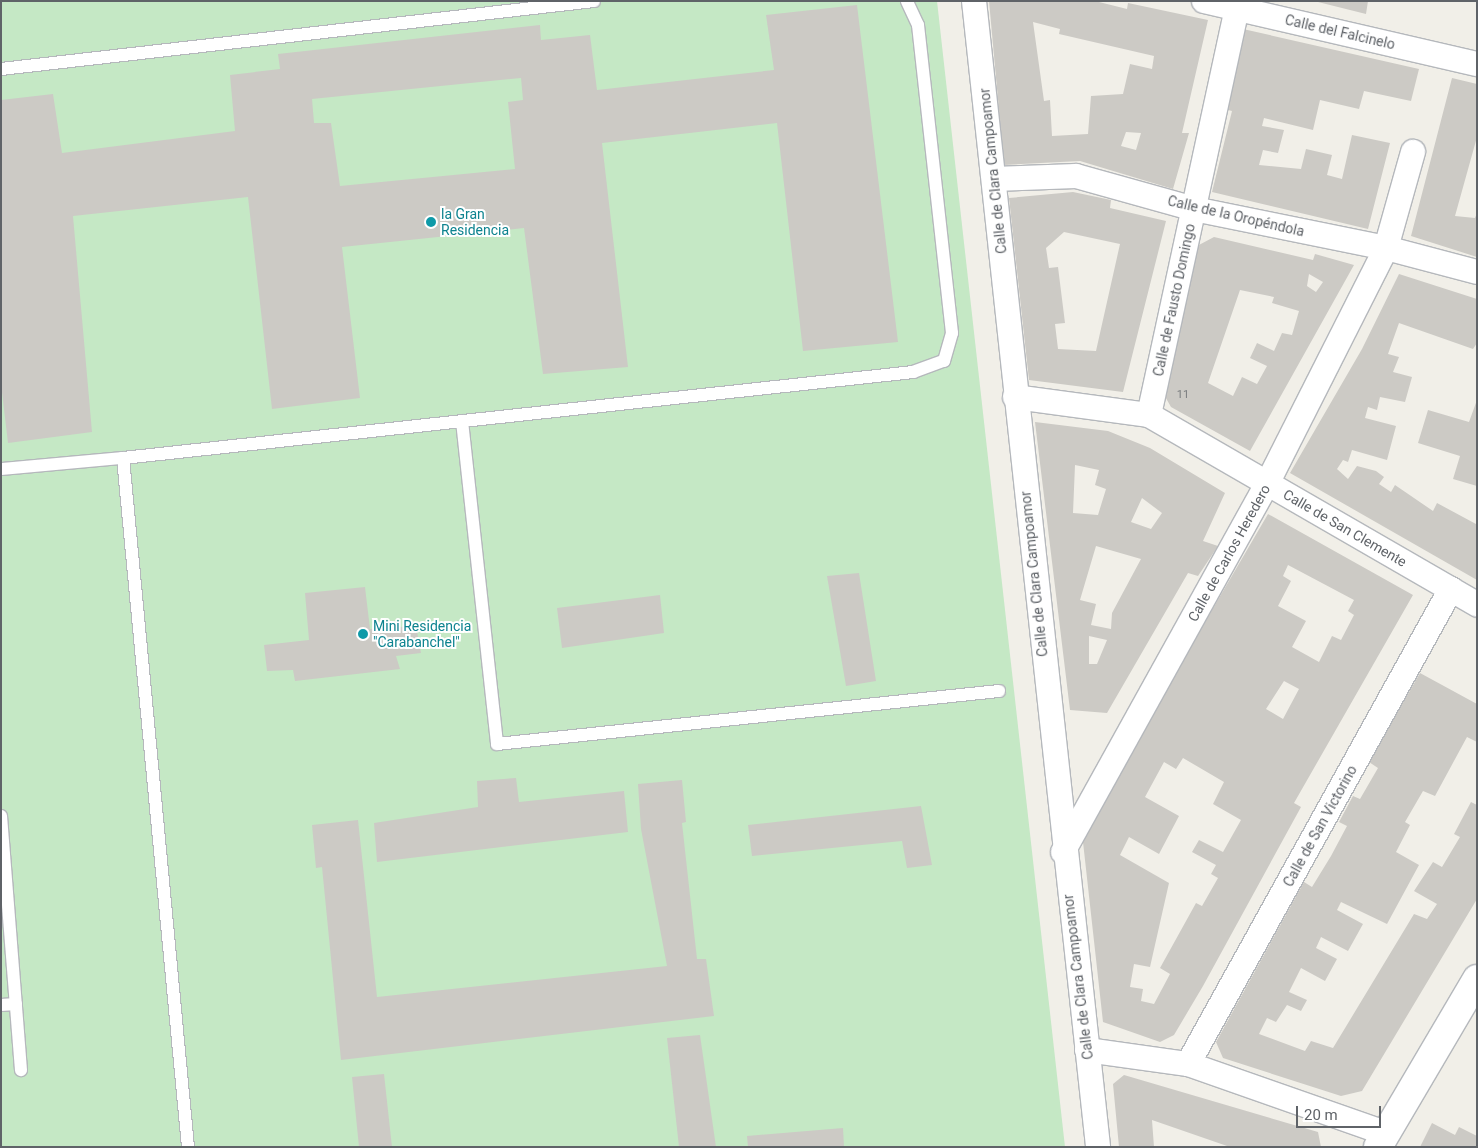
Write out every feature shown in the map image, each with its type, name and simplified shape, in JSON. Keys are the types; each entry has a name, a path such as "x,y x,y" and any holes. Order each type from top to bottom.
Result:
{"street":[{"name":"Calle de Clara Campoamor","path":"974,1 1063,852 1098,1147"},
{"name":"Calle del Falcinelo","path":"1204,1 1477,64"},
{"name":"Calle de Fausto Domingo","path":"1149,415 1237,9"},
{"name":"Calle de Carlos Heredero","path":"1063,852 1267,484 1386,248 1413,152"},
{"name":"Calle de la Oropéndola","path":"994,179 1076,176 1194,209 1386,248 1477,272"},
{"name":"Calle de San Clemente","path":"1015,397 1149,415 1477,604"},
{"name":"Calle de San Victorino","path":"1188,1064 1451,589"},
{"path":"1088,1050 1188,1064 1382,1140 1477,978"}],"lane":[{"path":"1,69 594,1"},
{"path":"1,468 124,458 913,372 944,361 952,334 918,25 907,1"},
{"path":"462,421 497,744 999,690"},
{"path":"124,458 188,1147"},
{"path":"1,816 21,1070"},
{"path":"1,1005 16,1004"}],"green space":[{"path":"1,1 937,1 1065,1147 1,1147"}],"building":[{"path":"989,1 1095,1 1127,9 1128,3 1208,20 1182,133 1189,133 1173,189 1080,161 1004,165","holes":["1033,22 1060,29 1059,34 1154,56 1152,69 1130,64 1123,94 1091,96 1088,134 1052,136 1050,100 1044,101","1126,132 1141,133 1136,150 1121,146"]},
{"path":"1314,1 1368,1 1366,14"},
{"name":"la Gran Residencia","path":"857,5 898,342 803,351 777,123 602,143 628,367 543,374 524,228 342,247 360,398 272,409 248,197 73,216 92,432 8,443 1,384 1,100 53,94 62,153 235,131 230,75 280,69 278,54 540,25 541,40 590,35 597,90 774,70 766,15","holes":["521,78 523,100 508,102 515,169 340,186 331,123 314,123 312,99"]},
{"path":"1243,29 1419,69 1411,101 1364,91 1359,109 1320,100 1313,130 1264,118 1262,126 1284,130 1278,153 1263,150 1259,165 1301,169 1306,149 1332,155 1327,175 1342,179 1352,135 1390,143 1368,229 1212,192 1232,111 1224,109"},
{"path":"1452,78 1477,84 1477,137 1455,216 1475,218 1477,213 1477,257 1411,236"},
{"path":"1073,192 1111,200 1110,208 1166,221 1123,392 1029,380 1009,198","holes":["1064,232 1120,244 1096,351 1058,349 1055,324 1065,323 1058,267 1049,268 1046,248"]},
{"path":"1214,237 1313,260 1315,254 1354,265 1250,451 1171,407 1163,393 1197,246","holes":["1309,274 1323,282 1316,292 1307,286","1240,290 1274,297 1272,303 1299,311 1292,335 1282,333 1274,351 1257,343 1250,358 1267,366 1257,384 1242,377 1233,396 1208,383"]},
{"path":"1399,274 1477,299 1477,343 1473,349 1399,323 1388,354 1399,357 1393,372 1412,377 1405,402 1380,397 1377,410 1368,407 1365,418 1396,426 1387,460 1352,450 1348,462 1343,460 1337,469 1348,479 1357,466 1376,471 1384,477 1379,484 1391,492 1395,485 1433,511 1437,503 1476,524 1477,580 1290,473 1362,349"},
{"path":"1477,400 1477,486 1453,479 1460,456 1418,443 1428,410 1469,422"},
{"path":"1035,422 1108,431 1150,448 1225,493 1203,541 1218,546 1198,576 1188,573 1107,713 1070,710","holes":["1075,465 1099,470 1095,485 1106,489 1098,515 1073,513","1142,498 1162,513 1151,529 1131,522","1096,546 1141,559 1112,613 1111,629 1091,625 1096,604 1080,600","1089,636 1107,640 1097,664 1089,664"]},
{"path":"1268,514 1413,595 1294,803 1301,807 1203,986 1174,1035 1160,1042 1103,1022 1082,833","holes":["1288,565 1354,600 1348,611 1354,615 1341,640 1332,636 1319,662 1292,647 1306,621 1278,606 1291,581 1283,576","1284,681 1299,689 1283,719 1266,709","1183,758 1224,782 1213,804 1241,820 1223,852 1199,840 1192,852 1216,865 1211,874 1218,878 1202,906 1196,903 1160,968 1170,974 1154,1004 1141,1001 1143,989 1130,987 1134,964 1150,967 1169,883 1120,855 1129,837 1159,854 1179,816 1145,797 1164,762 1176,769"]},
{"path":"859,573 876,681 846,686 827,576"},
{"name":"Mini Residencia \"Carabanchel\"","path":"365,587 370,629 416,626 421,653 396,656 400,669 295,681 293,670 267,671 264,645 309,640 305,593"},
{"path":"660,595 664,633 562,648 557,608"},
{"path":"1420,673 1477,704 1477,742 1467,737 1435,796 1423,791 1405,822 1410,825 1396,852 1419,865 1387,924 1341,902 1337,910 1363,924 1348,951 1321,937 1316,948 1337,959 1325,981 1301,968 1289,992 1307,1000 1301,1011 1287,1005 1276,1022 1267,1018 1259,1034 1305,1051 1311,1041 1333,1048 1414,914 1427,919 1437,904 1414,891 1433,862 1442,867 1460,837 1454,834 1471,802 1477,805 1477,899 1362,1091 1341,1096 1223,1058 1216,1042 1304,882 1312,887 1331,856 1347,826 1339,822 1353,796 1360,799 1378,768 1369,762"},
{"path":"516,778 519,802 624,791 628,832 377,862 374,823 478,807 477,781"},
{"path":"682,780 686,822 682,823 697,959 706,959 714,1016 341,1060 322,867 316,868 312,825 358,820 377,997 667,966 641,829 638,784"},
{"path":"921,806 932,865 907,868 902,841 752,856 748,825"},
{"path":"700,1035 716,1147 679,1147 667,1038"},
{"path":"384,1074 392,1147 359,1147 352,1077"},
{"path":"1124,1075 1318,1132 1321,1147 1230,1147 1152,1120 1154,1147 1119,1147 1113,1084"},
{"path":"1432,1123 1455,1135 1459,1127 1477,1136 1477,1147 1420,1147"},
{"path":"843,1128 844,1147 748,1147 747,1136"}],"place":[{"name":"la Gran Residencia","path":"431,222"},
{"name":"Mini Residencia \"Carabanchel\"","path":"363,634"}]}
